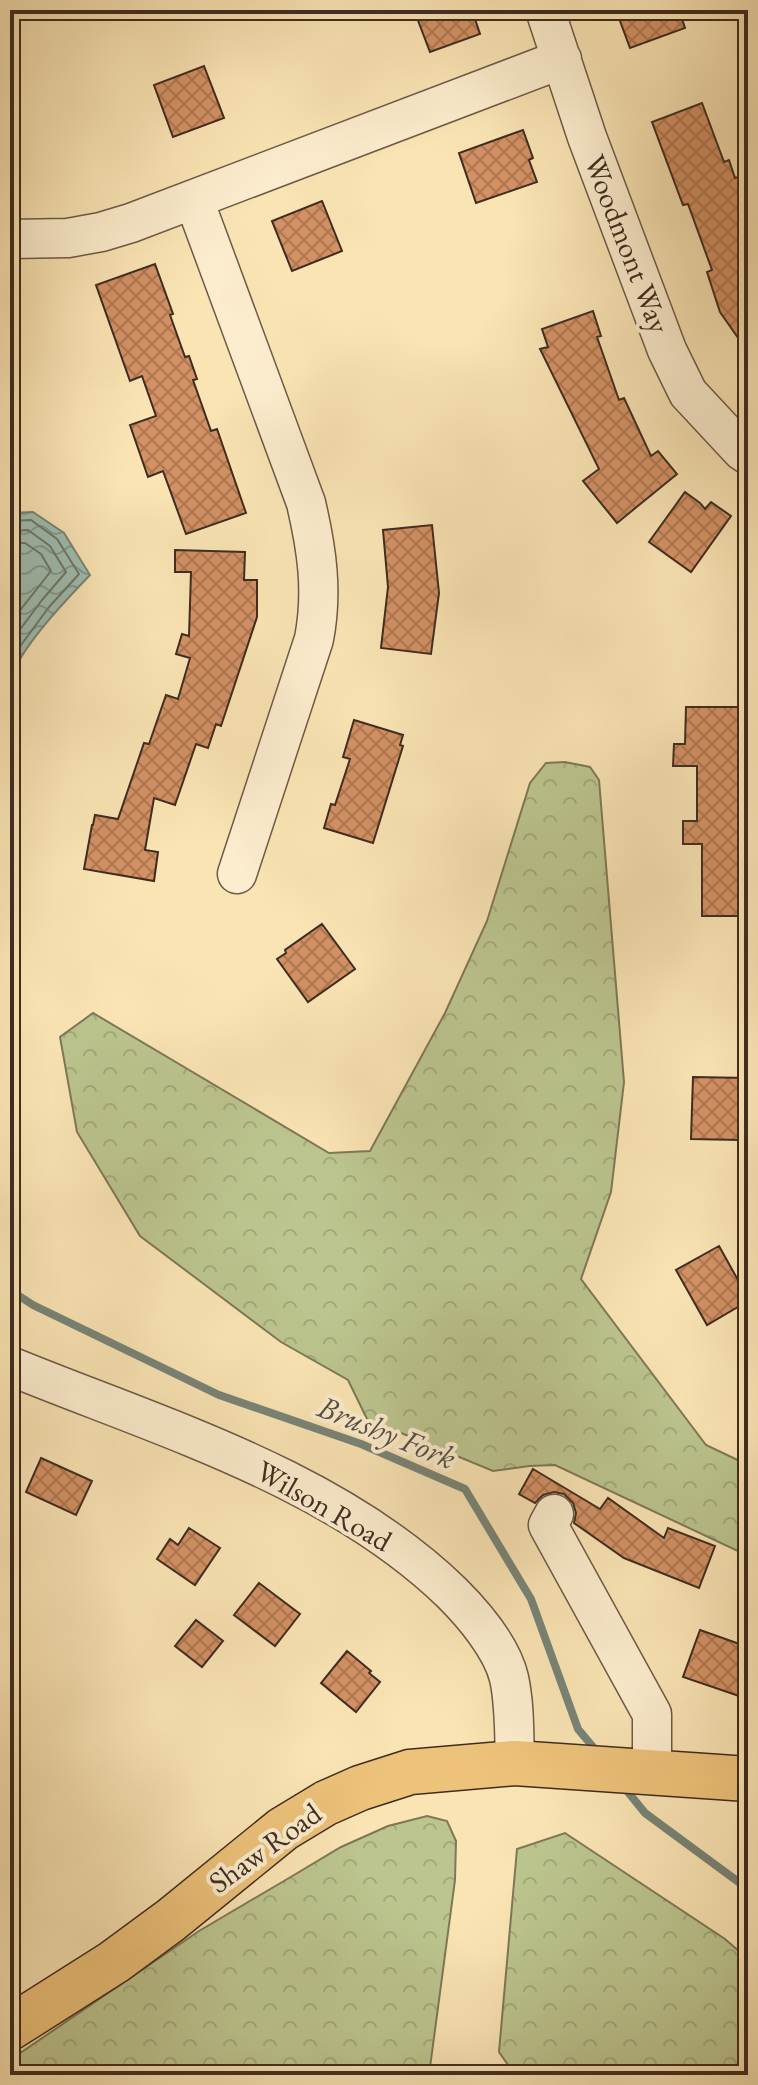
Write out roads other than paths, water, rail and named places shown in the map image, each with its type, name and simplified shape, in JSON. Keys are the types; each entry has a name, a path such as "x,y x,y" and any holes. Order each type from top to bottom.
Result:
{"main road":[{"name":"Shaw Road","path":"10,2028 114,1962 283,1829 326,1803 360,1788 410,1772 515,1763 748,1779"}],"street":[{"name":"Woodmont Way","path":"545,10 587,137 667,350 688,393 748,455"},
{"path":"10,239 68,238 101,232 194,200 562,59"},
{"path":"194,200 302,492 319,571 314,639 237,874"},
{"name":"Wilson Road","path":"10,1366 276,1473 337,1508 435,1576 468,1609 490,1638 509,1676 515,1763"},
{"path":"554,1514 548,1525 652,1714 652,1773"}],"water":[{"path":"33,512 64,533 90,575 35,637 10,678 10,513"}],"waterway":[{"name":"Brushy Fork","path":"10,1290 33,1305 219,1395 361,1444 465,1489 531,1599 578,1729 598,1753"},
{"name":"Brushy Fork","path":"623,1786 645,1813 748,1889"}]}
